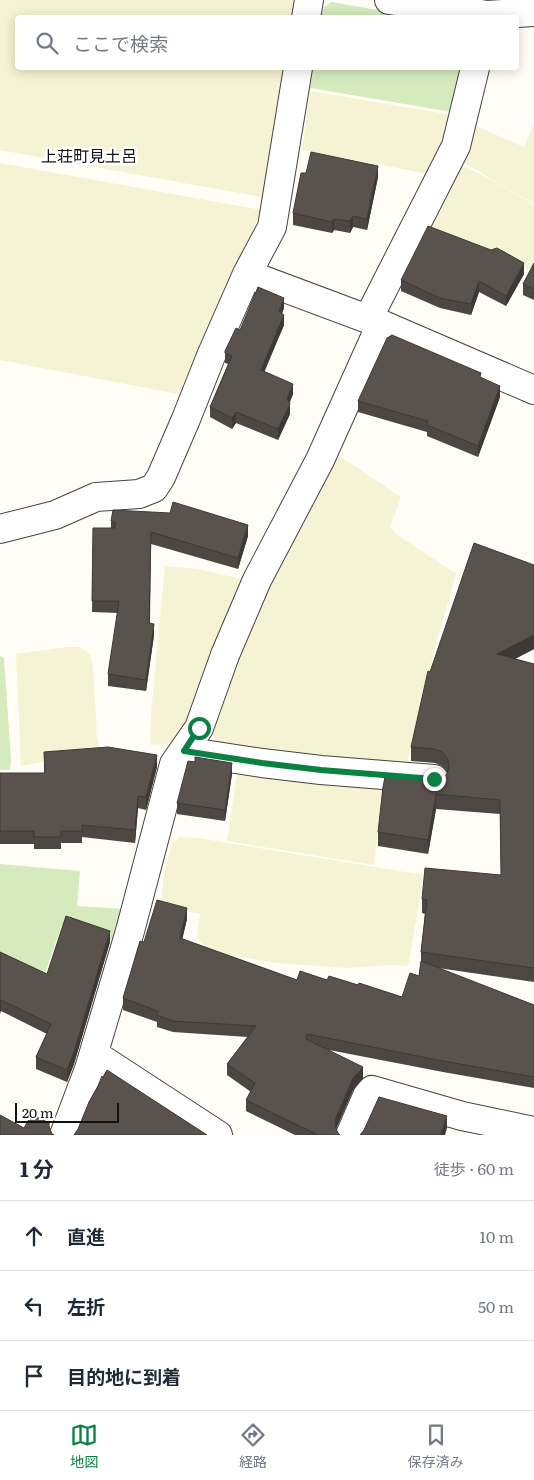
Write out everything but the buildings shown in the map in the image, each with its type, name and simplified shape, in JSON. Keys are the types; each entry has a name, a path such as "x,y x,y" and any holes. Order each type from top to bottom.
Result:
{"street":[{"path":"306,15 309,0"},
{"path":"389,0 481,15"},
{"path":"499,15 534,12"},
{"path":"0,529 55,514 96,497 139,494 154,488 161,477 247,274 272,227 298,70"},
{"path":"64,1135 94,1054 130,931 174,764 199,728 225,655 257,580 320,460 374,321 456,146 475,70"},
{"path":"247,274 374,321 534,390"},
{"path":"184,751 272,764 434,779"},
{"path":"94,1054 218,1135"},
{"path":"350,1135 367,1096 372,1090 462,1116 534,1132"}],"shaded area":[{"path":"0,0 304,0 300,15 15,15 15,70 291,70 267,198 0,150"},
{"path":"310,91 452,115 447,134 426,174 302,150"},
{"path":"534,123 534,204 461,161 476,126 524,147"},
{"path":"0,163 262,210 178,394 0,360"},
{"path":"458,163 496,182 534,205 534,265 531,271 427,226"},
{"path":"335,453 401,497 390,527 396,534 456,574 433,656 406,769 293,759 216,742 212,733 215,720 259,605"},
{"path":"165,566 197,569 242,579 182,736 173,743 150,745 151,714"},
{"path":"66,647 80,647 90,654 93,668 97,737 104,755 59,759 21,766 16,654"},
{"path":"238,767 383,780 374,865 227,841"},
{"path":"179,837 198,838 424,875 408,966 392,965 346,968 276,963 226,954 201,943 197,936 200,914 162,906 164,875 172,843"}],"green space":[{"path":"331,2 405,15 321,15 324,7"},
{"path":"313,70 462,70 452,112 310,88"},
{"path":"0,656 4,658 11,759 10,770 0,770"},
{"path":"0,864 80,871 77,906 124,909 117,942 62,925 43,978 0,958"}],"district":[{"name":"上荘町見土呂","path":"89,156"}],"route":[{"path":"199,728 184,751 321,770 434,779"}]}
